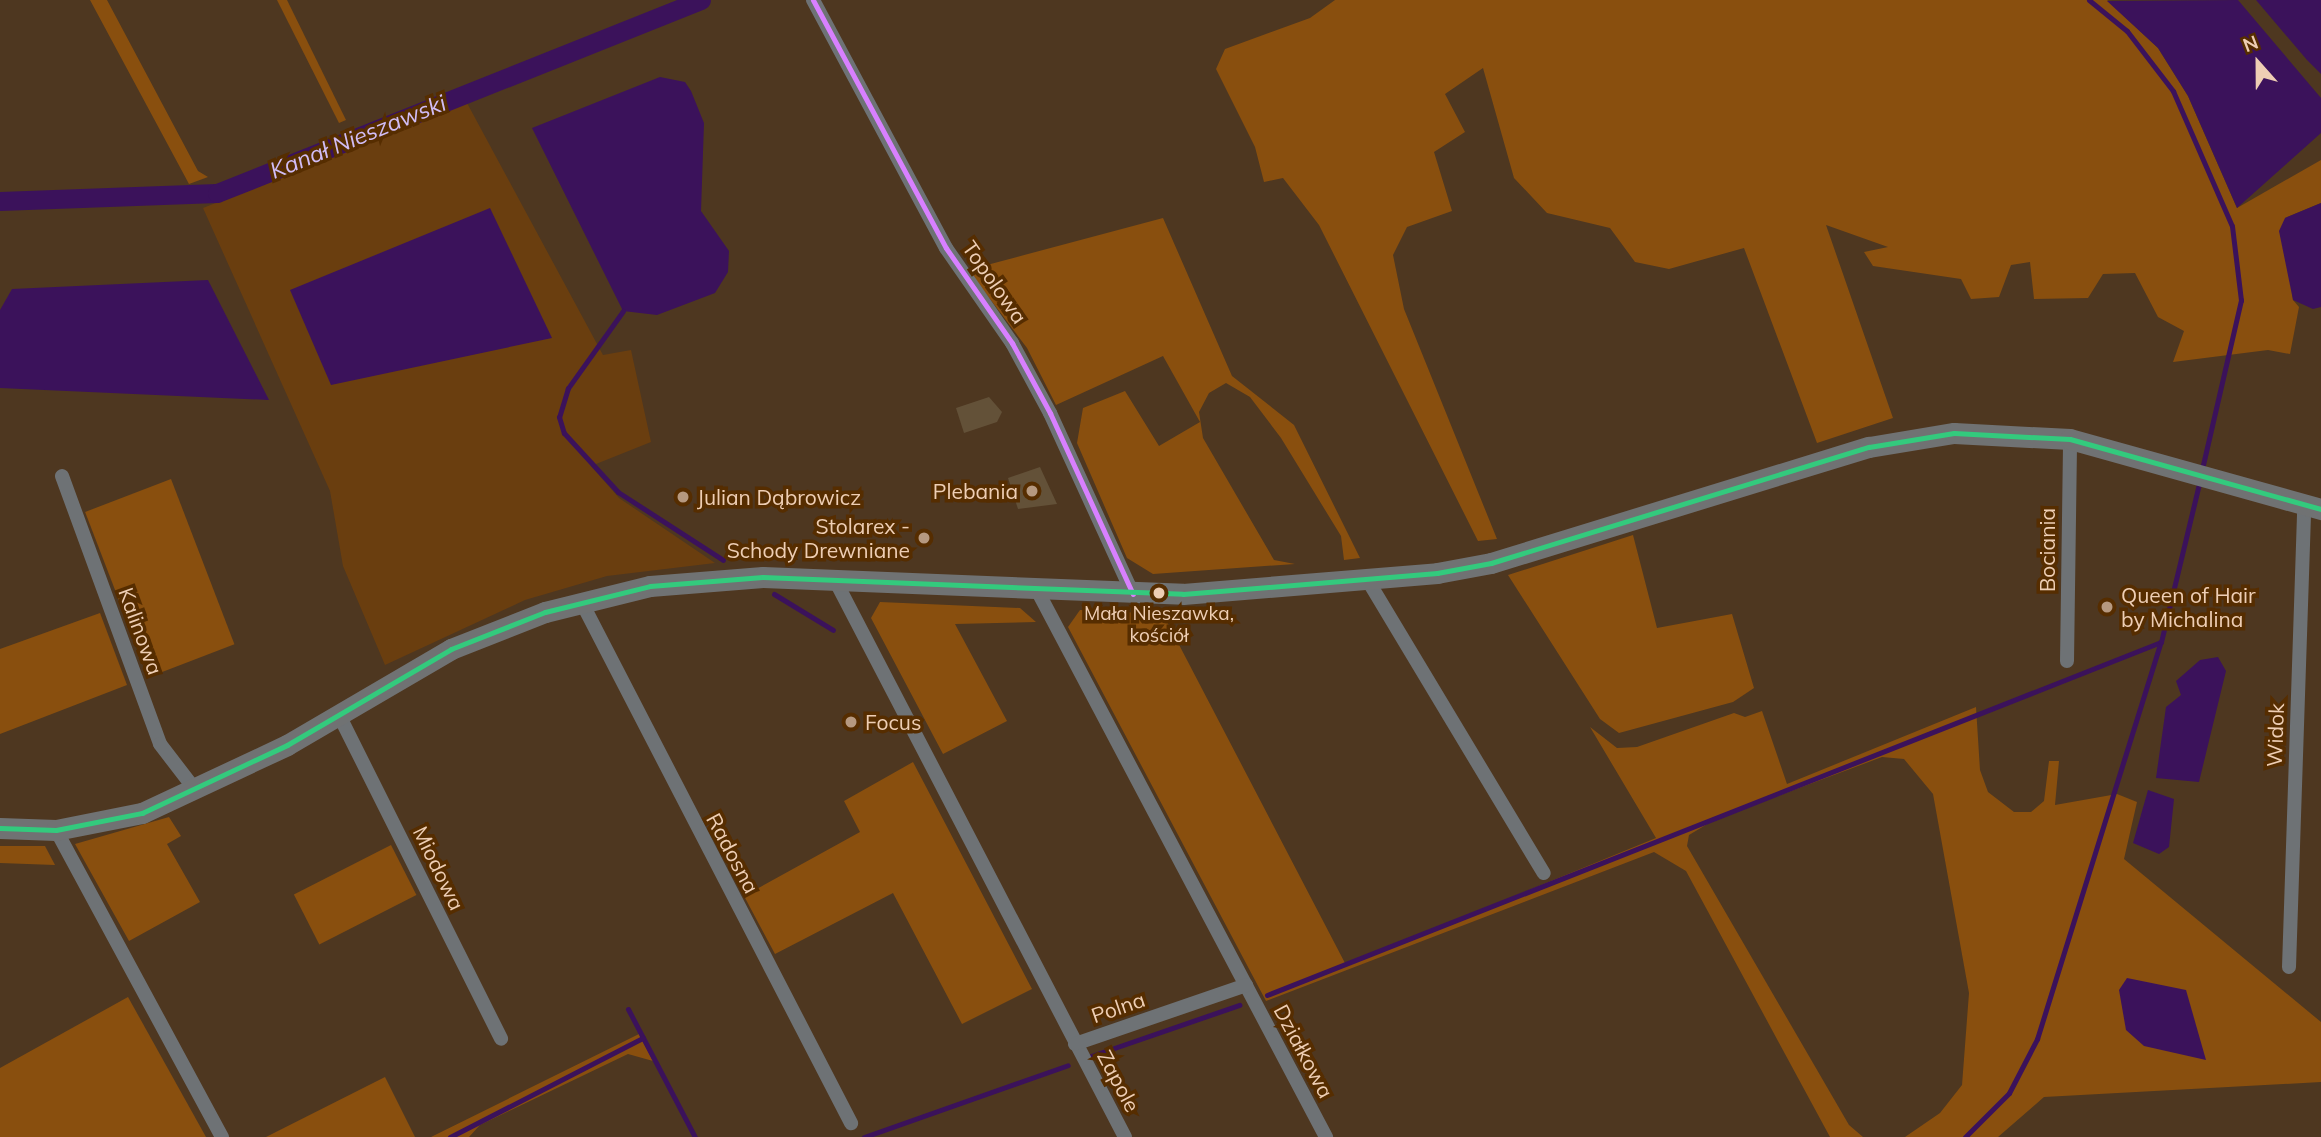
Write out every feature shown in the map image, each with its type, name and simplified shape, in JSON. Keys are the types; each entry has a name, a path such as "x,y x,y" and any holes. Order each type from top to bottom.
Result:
{"main road":[{"path":"0,828 56,830 129,817 196,791 339,715 451,649 581,601 715,579 835,580 1132,594 1367,579 1491,563 1896,440 1992,432 2070,439 2313,507"}],"street":[{"name":"Topolowa","path":"813,0 946,248 1012,343 1051,414 1132,594"},
{"name":"Bociania","path":"2067,661 2070,439"},
{"name":"Kalinowa","path":"62,476 160,744 196,791"},
{"name":"Widok","path":"2288,967 2313,507"},
{"path":"1367,579 1544,873"},
{"name":"Polna","path":"835,580 1075,1044 1246,985"},
{"path":"1037,590 1246,985"},
{"name":"Radosna","path":"581,601 851,1123"},
{"name":"Miodowa","path":"339,715 501,1040"},
{"path":"56,830 222,1137"},
{"name":"Działkowa","path":"1246,985 1326,1137"},
{"name":"Zapole","path":"1075,1044 1125,1137"}],"shaded area":[{"path":"90,0 107,0 198,171 208,177 189,184"},
{"path":"277,0 287,0 346,120 339,123"},
{"path":"1335,0 2107,0 2158,48 2188,96 2237,208 2321,160 2321,203 2285,218 2293,300 2299,307 2290,354 2268,350 2173,362 2184,331 2158,317 2135,273 2103,274 2088,298 2034,299 2030,262 2011,265 1999,297 1971,299 1961,279 1873,266 1864,252 1888,247 1826,225 1893,418 1817,443 1744,248 1669,269 1635,262 1610,228 1547,213 1514,178 1483,68 1445,94 1465,132 1434,152 1452,211 1407,227 1393,255 1404,309 1497,539 1478,541 1319,225 1283,178 1264,182 1255,147 1216,69 1225,49 1310,18"},
{"path":"2238,0 2321,98 2321,133 2237,208 2188,96 2158,48 2107,1"},
{"path":"2256,0 2321,0 2321,74 2307,60"},
{"path":"660,77 685,82 704,123 701,211 729,251 728,272 715,293 657,315 623,311 532,128"},
{"path":"467,103 603,355 631,350 651,442 591,466 619,498 715,563 607,576 525,600 385,665 343,566 330,491 203,208"},
{"path":"2321,203 2321,307 2313,309 2293,300 2279,231 2285,218"},
{"path":"490,208 552,338 331,385 290,290"},
{"path":"1163,218 1232,376 1294,425 1360,558 1344,560 1341,536 1281,438 1250,397 1226,383 1209,393 1199,412 1203,438 1274,560 1295,564 1153,574 1127,558 1077,443 1083,408 1125,391 1159,446 1200,422 1163,356 1056,405 1027,348 968,270"},
{"path":"208,280 269,400 0,388 0,310 12,289"},
{"path":"171,479 234,644 149,677 85,512"},
{"path":"1633,535 1657,628 1732,614 1754,688 1733,702 1619,733 1600,719 1508,575"},
{"path":"880,602 1020,608 1036,622 955,624 1007,721 943,754 871,618"},
{"path":"1080,610 1163,614 1346,965 1656,838 1590,727 1617,748 1637,747 1734,713 1745,717 1762,711 1787,784 1976,707 1980,770 1988,792 2014,812 2031,812 2044,801 2049,761 2059,761 2055,805 2117,794 2137,802 2124,859 2321,1022 2321,1082 2044,1097 1998,1137 1905,1137 1940,1113 1962,1085 1969,993 1933,794 1904,759 1882,757 1714,820 1689,835 1687,846 1849,1125 1863,1137 1830,1137 1686,871 1654,852 1266,1001 1068,627"},
{"path":"100,613 127,685 0,734 0,649"},
{"path":"2218,657 2226,671 2199,782 2156,778 2166,707 2181,695 2176,681 2200,660"},
{"path":"913,762 1032,989 962,1024 893,893 775,954 744,896 860,832 844,801"},
{"path":"2148,790 2174,799 2169,847 2159,854 2133,843"},
{"path":"169,817 181,836 167,844 200,902 129,941 75,844"},
{"path":"391,845 416,895 319,944 294,894"},
{"path":"0,846 45,846 55,865 0,863"},
{"path":"2127,978 2186,990 2206,1060 2144,1046 2126,1030 2119,990"},
{"path":"128,997 206,1137 0,1137 0,1068"},
{"path":"639,1034 653,1061 628,1054 480,1125 469,1137 431,1137"},
{"path":"385,1077 415,1137 266,1137"}],"building":[{"path":"989,397 1002,412 997,422 964,433 956,408"},
{"name":"Plebania","path":"1040,467 1057,504 1018,509 1008,478"}],"waterway":[{"name":"Kanał Nieszawski","path":"0,201 217,193 701,0"},
{"path":"2089,0 2127,31 2173,91 2232,226 2241,300 2202,469"},
{"path":"623,311 568,388 559,417 564,433 618,492 723,560"},
{"path":"1965,1137 2009,1093 2037,1039 2161,642 2200,479"},
{"path":"774,594 833,630"},
{"path":"1267,995 2161,642"},
{"path":"1091,1056 1239,1005"},
{"path":"628,1009 695,1137"},
{"path":"450,1137 643,1038"},
{"path":"864,1137 1068,1065"}],"transit line":[{"path":"813,0 946,248 1012,343 1050,413 1133,594"},
{"path":"0,828 56,830 142,813 287,745 451,649 545,612 650,586 763,577 1183,594 1437,573 1491,563 1869,447 1954,433 2070,439 2321,509"}],"place":[{"name":"Plebania","path":"1032,491"},
{"name":"Julian Dąbrowicz","path":"683,497"},
{"name":"Stolarex - Schody Drewniane","path":"924,538"},
{"name":"Mała Nieszawka, kościół","path":"1159,593"},
{"name":"Queen of Hair by Michalina","path":"2107,607"},
{"name":"Focus","path":"851,722"}]}
